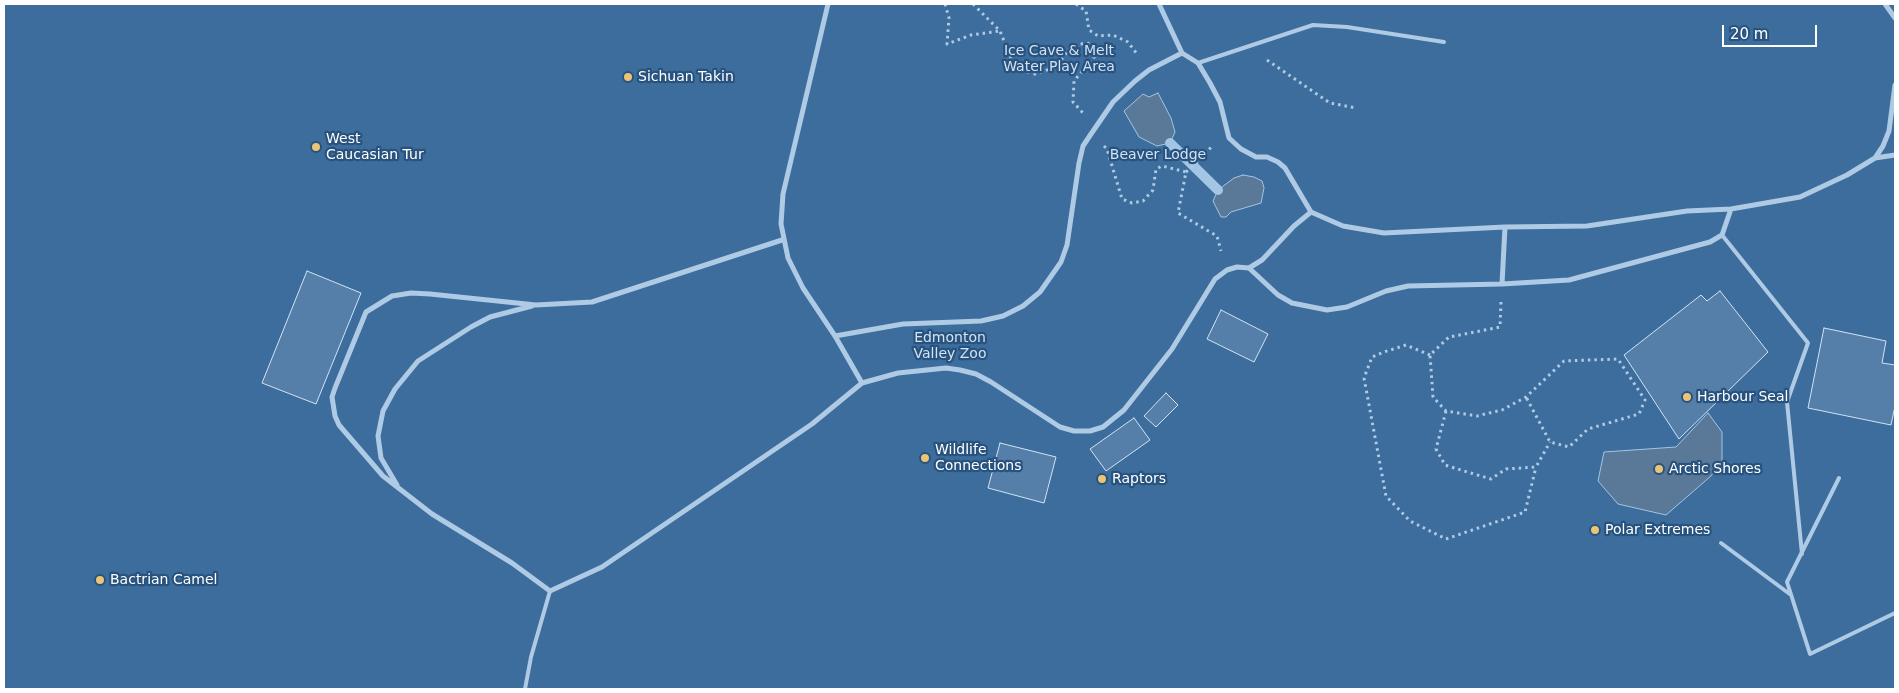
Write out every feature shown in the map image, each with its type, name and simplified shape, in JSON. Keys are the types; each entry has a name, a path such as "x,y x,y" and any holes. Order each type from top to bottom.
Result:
{"street":[{"path":"828,4 783,194 782,240 788,258 803,288 835,336 862,383"},
{"path":"1159,4 1182,53 1198,63 1220,102 1229,138 1241,149 1256,157 1268,157 1278,162 1284,168 1311,212 1343,226 1384,233 1505,227 1587,226 1687,211 1731,209 1800,197 1847,176 1875,158 1884,146 1889,131 1895,85"},
{"path":"1885,4 1895,18"},
{"path":"835,336 903,324 981,321 1003,316 1023,306 1040,292 1061,262 1067,246 1083,146 1114,102 1135,81 1149,70 1182,53"},
{"path":"1875,158 1895,155"},
{"path":"1249,268 1278,295 1292,303 1327,310 1347,307 1386,291 1408,286 1502,284 1568,280 1710,242 1722,235 1731,209"},
{"path":"782,240 592,302 536,305 411,293 392,296 366,312 335,388 332,406 339,425 383,476 432,514 512,563 550,591 602,568 812,424 862,383 898,373 946,368 960,370 976,374 991,382 1060,427 1074,431 1090,431 1103,427 1124,410 1172,350 1215,279 1227,270 1237,267 1249,268 1262,260 1294,226 1311,212"},
{"path":"1502,284 1505,227"},
{"path":"399,488 381,458 378,436 383,411 395,389 418,361 471,327 490,316 536,305"}],"lane":[{"path":"1198,63 1313,25 1347,27 1444,42"},
{"path":"1722,235 1808,342 1787,402 1802,554"},
{"path":"1840,478 1787,582 1810,654 1895,613"},
{"path":"1721,543 1791,595"},
{"path":"525,689 531,657 550,591"}],"path":[{"path":"945,4 949,18 946,44 971,35 1000,31"},
{"path":"972,4 1000,31 1016,68 1035,74 1056,67 1069,49 1080,44 1093,43 1094,56 1074,80 1073,102 1096,126"},
{"path":"1076,4 1086,11 1089,30 1098,36 1114,35 1128,42 1149,70"},
{"path":"1266,59 1330,103 1356,108"},
{"path":"1091,134 1107,150 1122,199 1132,202 1143,202 1153,190 1156,169 1162,166 1186,172"},
{"path":"1202,158 1186,172 1178,213 1217,236 1227,270"},
{"path":"1430,355 1449,337 1500,327 1502,284"},
{"path":"1430,355 1406,345 1384,352 1372,357 1364,378 1386,496 1410,521 1446,539 1525,512 1536,467 1550,442"},
{"path":"1430,355 1433,397 1446,411 1477,416 1502,410 1526,397 1564,361 1618,359 1645,400 1639,414 1588,429 1569,447 1550,442 1526,397"},
{"path":"1446,411 1436,449 1446,465 1491,479 1506,469 1536,467"}],"green space":[{"name":"Edmonton Valley Zoo","path":"4,4 1895,4 1895,689 4,689"}],"shaded area":[{"path":"1158,93 1171,118 1175,132 1170,143 1157,146 1139,137 1124,111 1143,94 1149,97"},
{"path":"1243,175 1262,181 1264,188 1261,203 1231,212 1226,217 1221,217 1213,201 1218,190 1234,178"},
{"name":"Arctic Shores","path":"1708,413 1722,432 1722,461 1711,476 1666,515 1618,504 1598,481 1604,452 1676,447"}],"building":[{"path":"307,271 361,293 316,404 262,383"},
{"path":"1720,291 1768,352 1679,439 1624,355 1701,295 1707,301"},
{"path":"1221,310 1268,334 1254,362 1207,339"},
{"path":"1824,328 1886,341 1882,363 1895,365 1895,406 1891,425 1808,408"},
{"path":"1166,393 1178,405 1156,427 1144,416"},
{"path":"1134,418 1150,440 1106,471 1090,449"},
{"path":"1000,443 1056,457 1044,503 988,488"}],"waterway":[{"path":"1170,143 1218,190"}],"place":[{"name":"Sichuan Takin","path":"628,77"},
{"name":"West Caucasian Tur","path":"316,147"},
{"name":"Harbour Seal","path":"1687,397"},
{"name":"Wildlife Connections","path":"925,458"},
{"name":"Arctic Shores","path":"1659,469"},
{"name":"Raptors","path":"1102,479"},
{"name":"Polar Extremes","path":"1595,530"},
{"name":"Bactrian Camel","path":"100,580"}],"park label":[{"name":"Ice Cave & Melt Water Play Area","path":"1059,59"},
{"name":"Beaver Lodge","path":"1158,155"}]}
